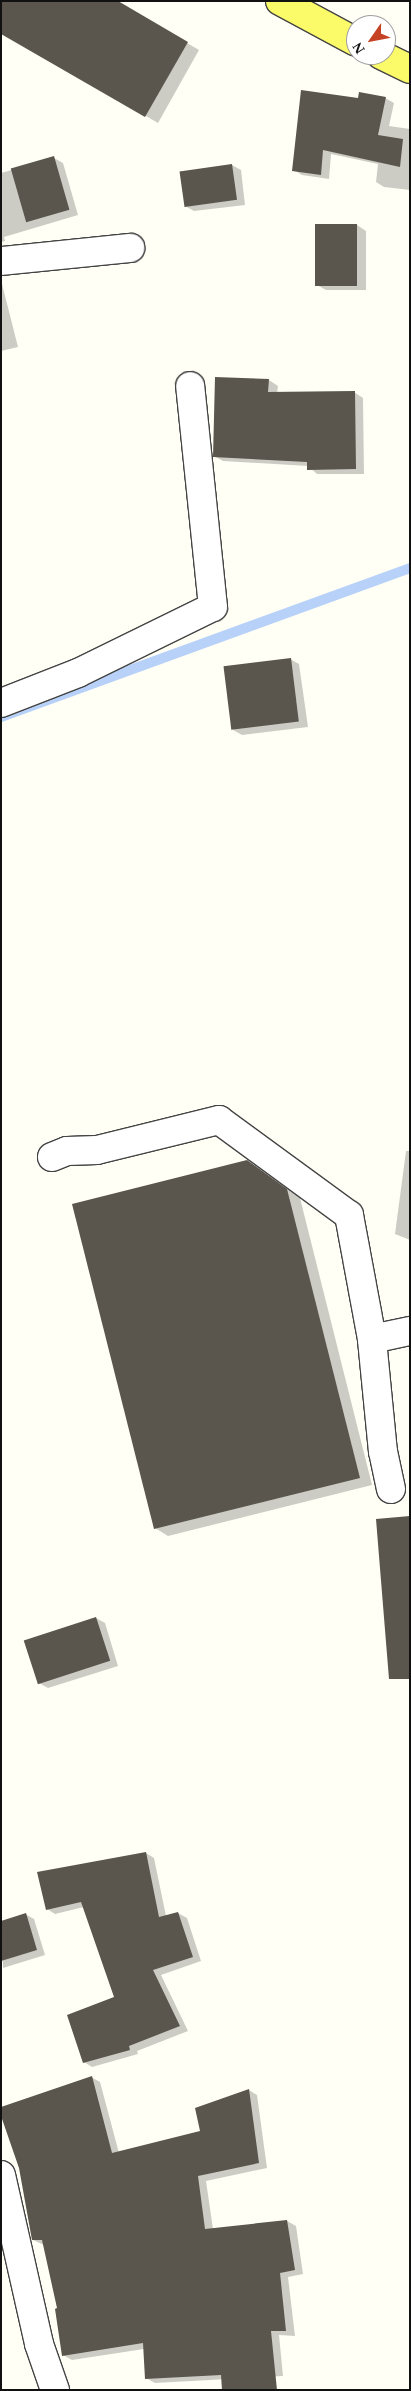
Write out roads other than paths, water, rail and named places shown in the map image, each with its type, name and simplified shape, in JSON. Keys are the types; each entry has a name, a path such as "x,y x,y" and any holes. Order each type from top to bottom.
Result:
{"main road":[{"path":"280,1 346,37"},
{"path":"396,62 410,69"}],"street":[{"path":"1,261 130,248"},
{"path":"1,703 78,673 213,607 190,386"},
{"path":"52,1157 68,1151 97,1150 219,1120 348,1215 372,1339 383,1452 391,1489"},
{"path":"372,1339 410,1331"},
{"path":"1,2175 39,2344 55,2390"}],"waterway":[{"path":"1,717 410,568"}]}
